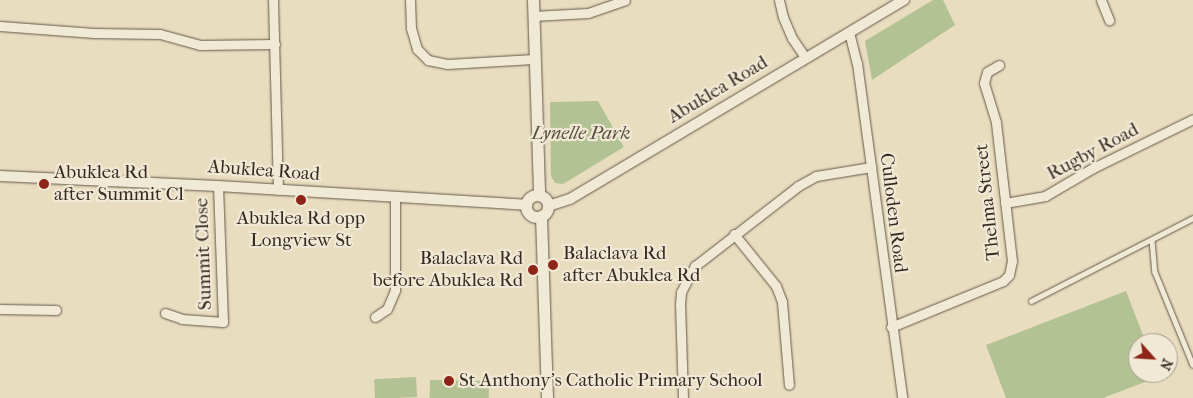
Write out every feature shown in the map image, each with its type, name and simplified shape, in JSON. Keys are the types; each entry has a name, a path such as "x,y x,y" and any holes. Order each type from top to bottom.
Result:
{"main road":[{"path":"532,0 539,195"},
{"path":"539,195 546,199 547,211 541,216 530,215 526,205 530,198 539,195"},
{"path":"541,216 547,398"}],"street":[{"path":"272,0 275,44 278,190"},
{"path":"410,0 411,28 417,49 428,60 447,64 534,60"},
{"path":"533,16 588,13 625,0"},
{"path":"779,0 783,17 792,38 805,58"},
{"name":"Abuklea Road","path":"548,206 570,199 904,0"},
{"path":"1101,0 1109,20"},
{"path":"0,26 94,33 160,34 200,45 275,44"},
{"name":"Culloden Road","path":"848,32 857,63 902,398"},
{"name":"Thelma Street","path":"891,327 1003,281 1009,275 1012,261 996,122 984,83 987,72 999,65"},
{"name":"Rugby Road","path":"1005,203 1045,196 1093,168 1193,120"},
{"path":"683,398 680,304 682,292 695,266 798,186 816,176 871,167"},
{"name":"Abuklea Road","path":"0,176 218,186 526,205"},
{"name":"Summit Close","path":"165,313 182,319 223,322 218,186"},
{"path":"375,317 387,309 395,290 396,197"},
{"path":"734,234 776,286 782,302 789,385"},
{"path":"0,309 56,310"}],"lane":[{"path":"1031,301 1193,218"},
{"path":"1152,240 1155,272 1193,366"}],"green space":[{"path":"933,0 943,0 955,25 872,80 865,41"},
{"name":"Lynelle Park","path":"598,101 624,147 563,184 555,183 551,176 550,102"},
{"path":"1126,291 1142,333 1128,333 1128,383 1142,383 1103,398 1006,398 986,345"},
{"path":"416,377 417,397 375,398 374,379"},
{"path":"430,380 489,381 489,398 430,398"}],"place":[{"name":"Abuklea Rd after Summit Cl","path":"44,184"},
{"name":"Abuklea Rd opp Longview St","path":"301,200"},
{"name":"Balaclava Rd after Abuklea Rd","path":"553,265"},
{"name":"Balaclava Rd before Abuklea Rd","path":"533,270"},
{"name":"St Anthony's Catholic Primary School","path":"449,381"}]}
